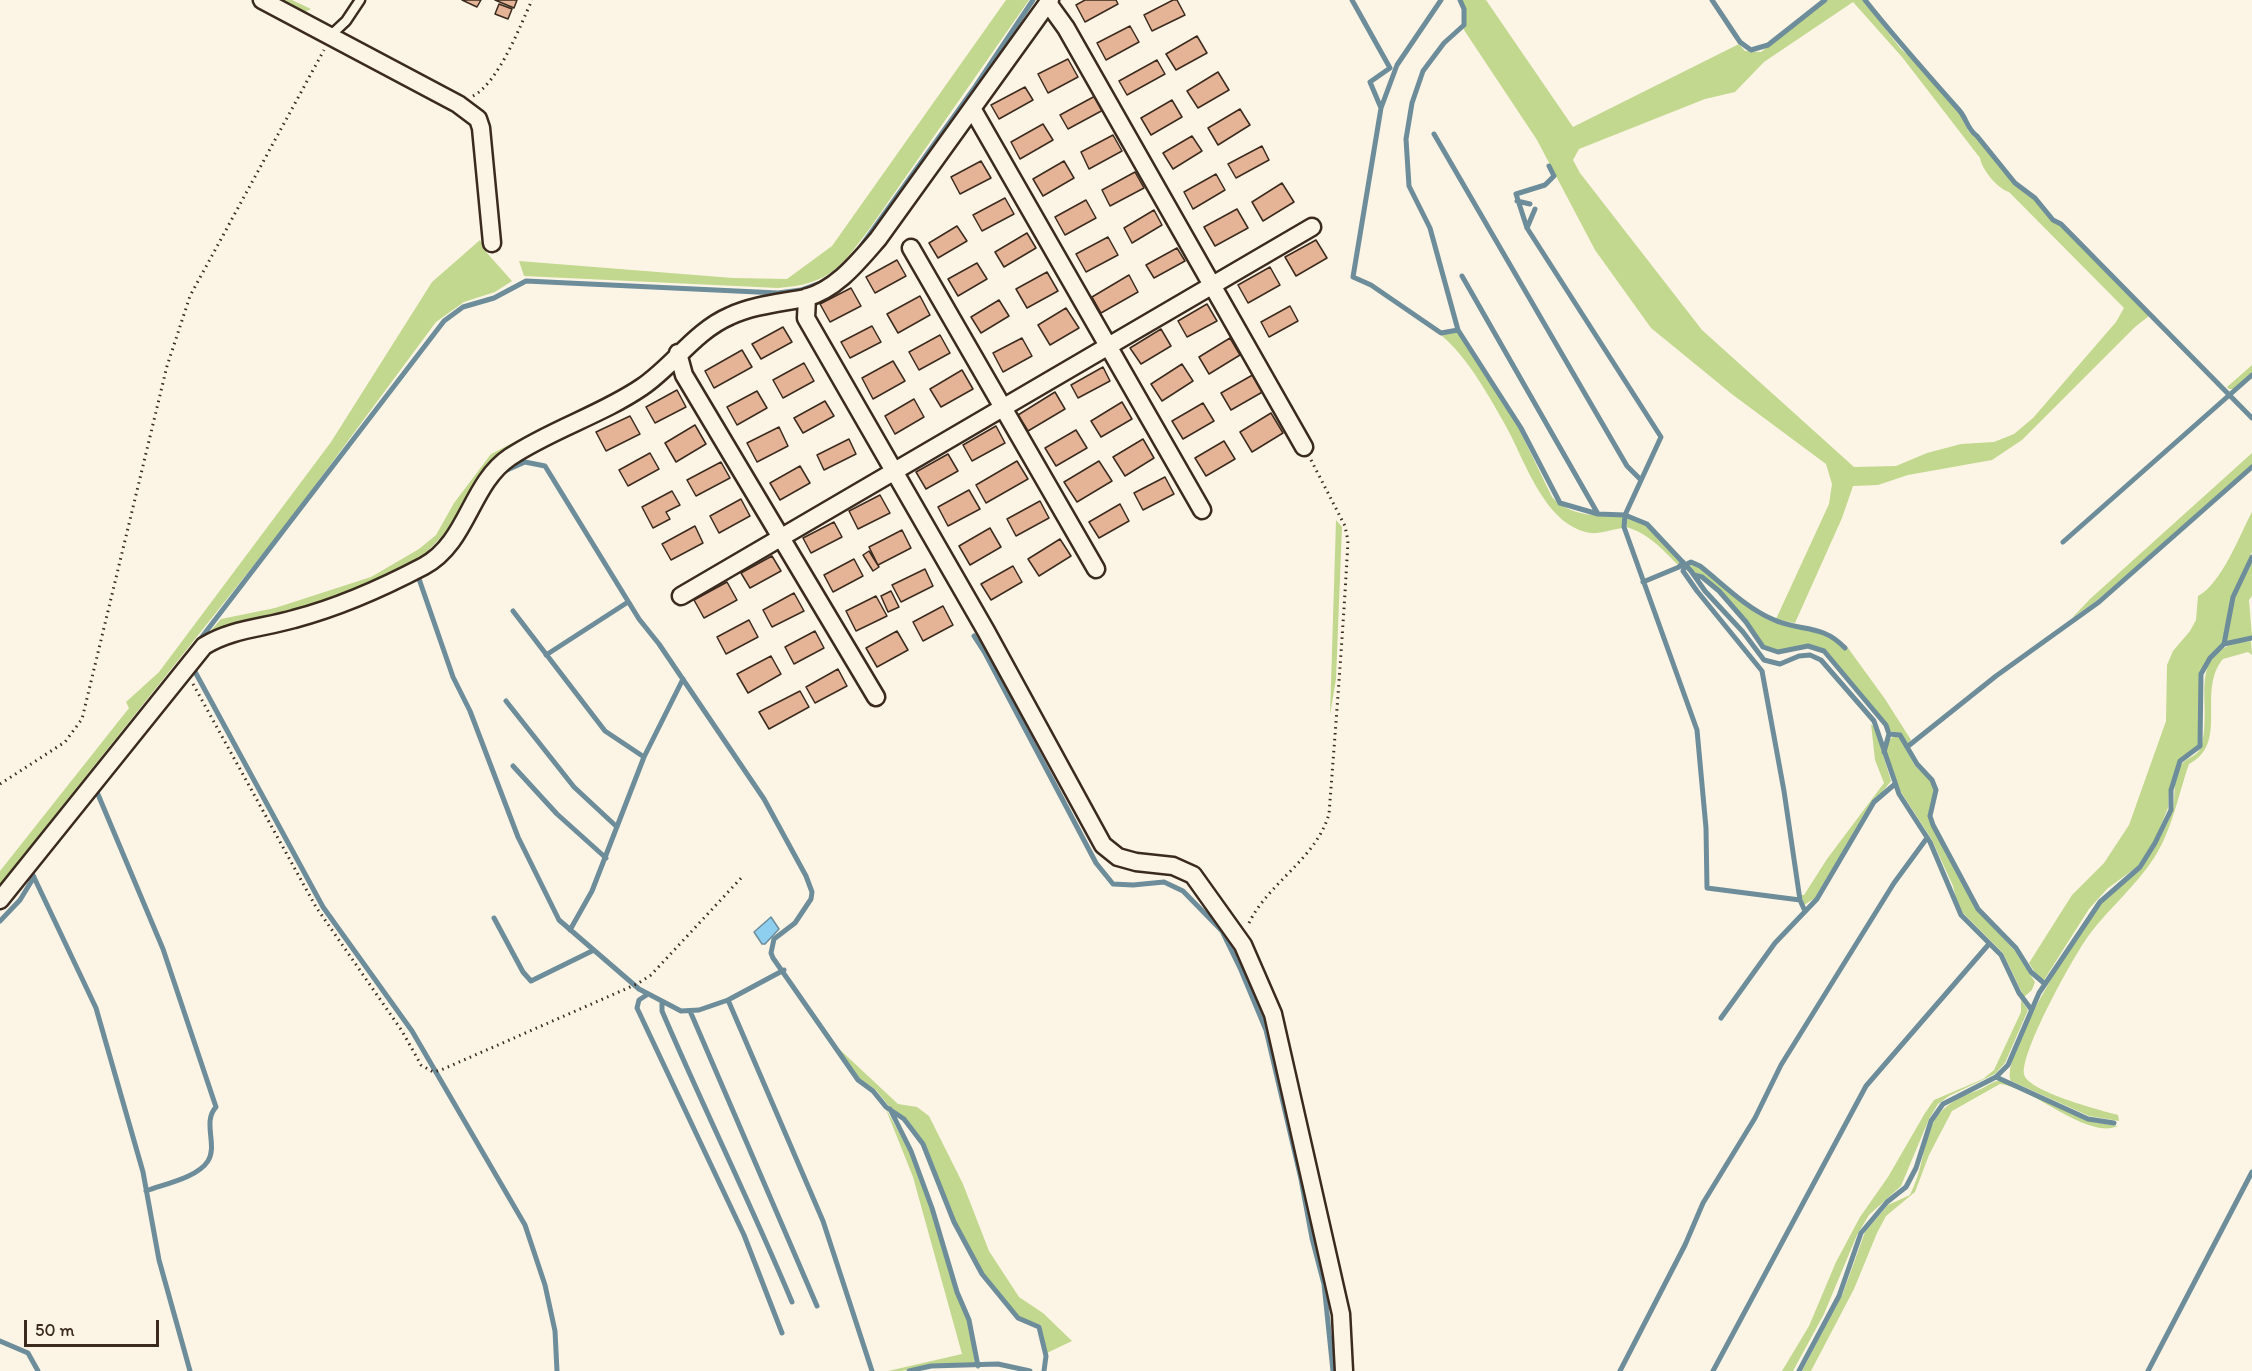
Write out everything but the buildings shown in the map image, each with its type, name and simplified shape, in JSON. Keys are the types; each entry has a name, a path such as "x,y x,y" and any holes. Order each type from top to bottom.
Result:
{"street":[{"path":"262,0 332,35 458,104 478,119 481,129 492,243"},
{"path":"0,900 204,646 220,635 296,619 368,592 426,565 446,548 460,530 490,476 507,459 548,434 610,406 644,386 678,353 728,316 771,303 807,297 830,286 858,262 878,239 1049,2 1214,285 1304,447"},
{"path":"973,110 1202,510"},
{"path":"681,596 1312,227"},
{"path":"911,248 1096,569"},
{"path":"807,297 806,318 895,471 1102,845 1118,857 1136,862 1173,866 1193,875 1243,945 1273,1014 1341,1314 1344,1371"},
{"path":"678,353 684,375 876,697"}],"lane":[{"path":"332,35 346,21 360,0"}],"path":[{"path":"458,104 477,95 488,83 514,40 532,0"},
{"path":"0,784 65,742 82,719 164,377 181,317 332,35"},
{"path":"1243,945 1253,915 1310,850 1325,830 1329,814 1335,717 1341,683 1348,541 1345,526 1304,447"},
{"path":"184,670 209,710 316,907 402,1031 421,1065 427,1070 441,1070 638,984 651,975 743,876"}],"green space":[{"path":"277,0 292,0 311,9 303,13"},
{"path":"1006,0 1029,0 870,228 841,264 822,278 810,283 778,288 524,276 519,261 733,278 787,279 832,246"},
{"path":"1462,0 1486,0 1573,127 1739,44 1745,51 1761,52 1828,0 1863,0 1901,49 1918,63 1960,114 1969,132 1977,137 2015,185 2035,199 2051,220 2061,225 2149,316 2135,327 2022,440 1992,460 1908,475 1878,485 1853,486 1842,518 1795,623 1776,619 1829,504 1832,484 1826,464 1733,395 1651,328 1595,250 1537,140 1464,30 1466,9","holes":["1853,2 1902,57 1980,158 1991,178 2009,192 2124,308 2116,322 2033,418 2014,434 1994,442 1961,444 1927,453 1896,466 1854,467 1702,330 1580,173 1573,160 1579,149 1705,99 1735,92 1764,62"]},
{"path":"480,240 487,253 512,281 495,292 464,302 436,322 285,526 0,884 0,871 129,708 126,702 159,672 331,442 432,282"},
{"path":"1458,332 1519,429 1552,497 1559,504 1576,512 1624,516 1623,528 1591,533 1574,528 1548,504 1527,470 1483,386 1468,364 1441,335"},
{"path":"2252,365 2252,372 2236,389 2227,387"},
{"path":"547,427 502,456 477,480 447,531 421,558 370,585 301,611 206,636 221,619 275,608 371,577 419,549 436,535 454,503 491,454"},
{"path":"2252,453 2252,465 2099,599 2072,618 2090,599"},
{"path":"2252,512 2252,552 2232,596 2222,643 2209,656 2200,672 2198,746 2179,760 2169,789 2168,808 2154,842 2138,866 2107,889 2089,909 2044,980 2036,974 2029,963 2072,895 2104,863 2129,825 2166,721 2167,665 2173,651 2196,620 2198,596 2215,581 2236,546"},
{"path":"1626,517 1646,525 1680,562 1678,565 1648,537 1626,527"},
{"path":"1336,520 1342,527 1336,679 1330,715"},
{"path":"2252,562 2252,596 2249,600 2252,636 2226,642 2235,597"},
{"path":"1691,563 1699,567 1744,605 1763,617 1783,625 1820,633 1836,642 1844,650 1848,648 1911,740 1907,745 1900,733 1889,731 1881,716 1830,655 1808,645 1778,651 1763,646 1747,621 1719,590 1702,576 1694,574 1687,565"},
{"path":"2251,641 2252,655 2248,652 2223,659 2215,672 2208,743 2201,755 2189,764 2170,824 2160,847 2147,868 2081,946 2049,1004 2025,1062 2024,1074 2037,1087 2066,1099 2118,1115 2119,1121 2089,1116 2011,1081 2011,1068 2017,1046 2045,990 2092,914 2143,863 2165,828 2173,810 2178,770 2201,748 2205,678 2209,665 2216,653 2230,645"},
{"path":"1871,724 1875,728 1891,781 1862,818 1815,898 1804,905 1801,895 1804,895 1827,859 1884,783 1875,760"},
{"path":"1895,735 1899,737 1915,766 1931,781 1934,790 1929,818 1976,909 2015,951 2035,982 2032,990 2024,997 2003,953 1963,913 1932,840 1901,792 1885,754 1888,741"},
{"path":"2021,1000 2028,1010 2005,1063 1995,1074 1949,1096 1938,1104 1929,1119 1901,1186 1869,1215 1857,1235 1824,1314 1793,1371 1782,1371 1809,1326 1836,1262 1860,1217 1888,1177 1925,1113 1934,1100 1983,1079 1994,1070 2021,1012"},
{"path":"836,1046 898,1104 917,1107 929,1116 963,1184 989,1251 1019,1297 1043,1313 1072,1341 1047,1353 1041,1325 1019,1317 983,1272 956,1222 925,1143 907,1119 888,1105 876,1090 860,1079"},
{"path":"2001,1080 2088,1121 2118,1126 2105,1128 2091,1126 2028,1094 2000,1084 1952,1111 1929,1155 1915,1192 1886,1216 1854,1289 1811,1371 1802,1371 1843,1293 1865,1232 1888,1205 1910,1195 1934,1121 1956,1100"},
{"path":"885,1107 909,1151 930,1208 955,1292 968,1320 975,1364 931,1364 902,1371 888,1371 962,1354 913,1177"}],"water":[{"path":"771,917 779,929 765,944 762,944 754,932"}],"waterway":[{"path":"862,245 975,87 1033,0"},
{"path":"1352,0 1390,68 1370,82 1381,108 1353,277 1371,285 1441,333 1458,330"},
{"path":"1381,108 1397,65 1441,0"},
{"path":"1460,0 1464,9 1464,25 1444,43 1423,71 1412,103 1406,139 1409,186 1430,228 1458,330 1521,428 1560,503 1598,514 1625,515 1647,524 1691,571 1705,591 1743,632 1764,660 1780,664 1799,656 1810,655 1821,660 1874,721 1899,794 1930,842 1961,915 2001,955 2019,993 2031,1009"},
{"path":"1712,0 1740,42 1751,50 1768,45 1825,0"},
{"path":"1865,0 1959,110 1971,130 2015,183 2035,198 2053,220 2061,224 2252,418"},
{"path":"1434,134 1627,466 1641,480"},
{"path":"1549,166 1554,176 1545,185 1516,194 1527,228 1661,437 1625,515 1624,527 1697,730 1706,828 1707,888 1800,900"},
{"path":"1517,201 1530,204"},
{"path":"1527,228 1535,209"},
{"path":"1462,276 1598,514"},
{"path":"198,642 444,321 463,307 494,298 526,281 778,293 801,290 823,282"},
{"path":"2063,542 2252,375"},
{"path":"507,470 525,462 545,466 639,619 659,644 764,799 806,876 812,892 811,899 795,923 774,939 771,953 773,958 858,1080 873,1091 886,1107 904,1119 923,1144 954,1222 982,1274 1018,1318 1039,1327 1046,1356 1044,1371"},
{"path":"1907,747 1996,676 2099,602 2252,467"},
{"path":"1799,1371 1839,1296 1861,1233 1887,1202 1906,1187 1916,1168 1931,1121 1943,1104 1996,1077 2008,1065 2039,993 2100,902 2140,867 2155,843 2171,810 2171,790 2180,761 2200,746 2201,674 2210,658 2224,644 2233,597 2252,557"},
{"path":"1643,582 1679,567 1683,562"},
{"path":"1804,909 1800,900 1784,791 1762,671 1697,591 1683,571 1685,565 1691,562 1700,566 1743,602 1762,614 1782,623 1819,631 1845,648"},
{"path":"437,566 418,576 453,677 470,711 518,837 559,920 639,989 681,1011 699,1010 728,1000 784,970"},
{"path":"1694,575 1702,577 1719,591 1746,622 1763,647 1778,652 1808,646 1824,651 1886,725 1889,734 1884,752"},
{"path":"546,655 628,602"},
{"path":"513,611 605,731 644,757"},
{"path":"974,636 1096,863 1113,884 1164,882 1183,891 1222,931 1266,1030 1324,1284 1333,1371"},
{"path":"2224,644 2252,638"},
{"path":"193,668 323,907 412,1031 525,1225 545,1285 555,1331 557,1371"},
{"path":"570,930 592,891 644,757 683,679"},
{"path":"506,701 574,787 617,827"},
{"path":"1889,734 1900,735 1917,764 1932,780 1936,790 1930,816 1933,825 1978,909 2016,948 2031,972 2045,984"},
{"path":"513,766 557,814 606,858"},
{"path":"1721,1018 1775,943 1817,899 1874,802 1895,784"},
{"path":"97,792 163,949 216,1107 210,1120 212,1148 208,1161 196,1172 180,1180 146,1191"},
{"path":"1620,1371 1685,1245 1703,1203 1755,1118 1781,1065 1894,883 1927,838"},
{"path":"31,871 96,1008 143,1172 159,1260 190,1371"},
{"path":"0,921 20,900 34,877"},
{"path":"494,918 523,972 531,981 594,950"},
{"path":"1713,1371 1866,1086 1989,944"},
{"path":"648,994 639,1000 637,1008 744,1235 782,1333"},
{"path":"728,1000 823,1221 872,1371"},
{"path":"662,1001 662,1011 792,1302"},
{"path":"690,1011 817,1306"},
{"path":"1996,1077 2088,1119 2114,1123"},
{"path":"890,1109 911,1151 932,1208 957,1292 969,1320 978,1366"},
{"path":"2148,1371 2252,1172"},
{"path":"0,1341 28,1353 38,1371"},
{"path":"909,1371 931,1366 998,1364 1030,1371"}]}
